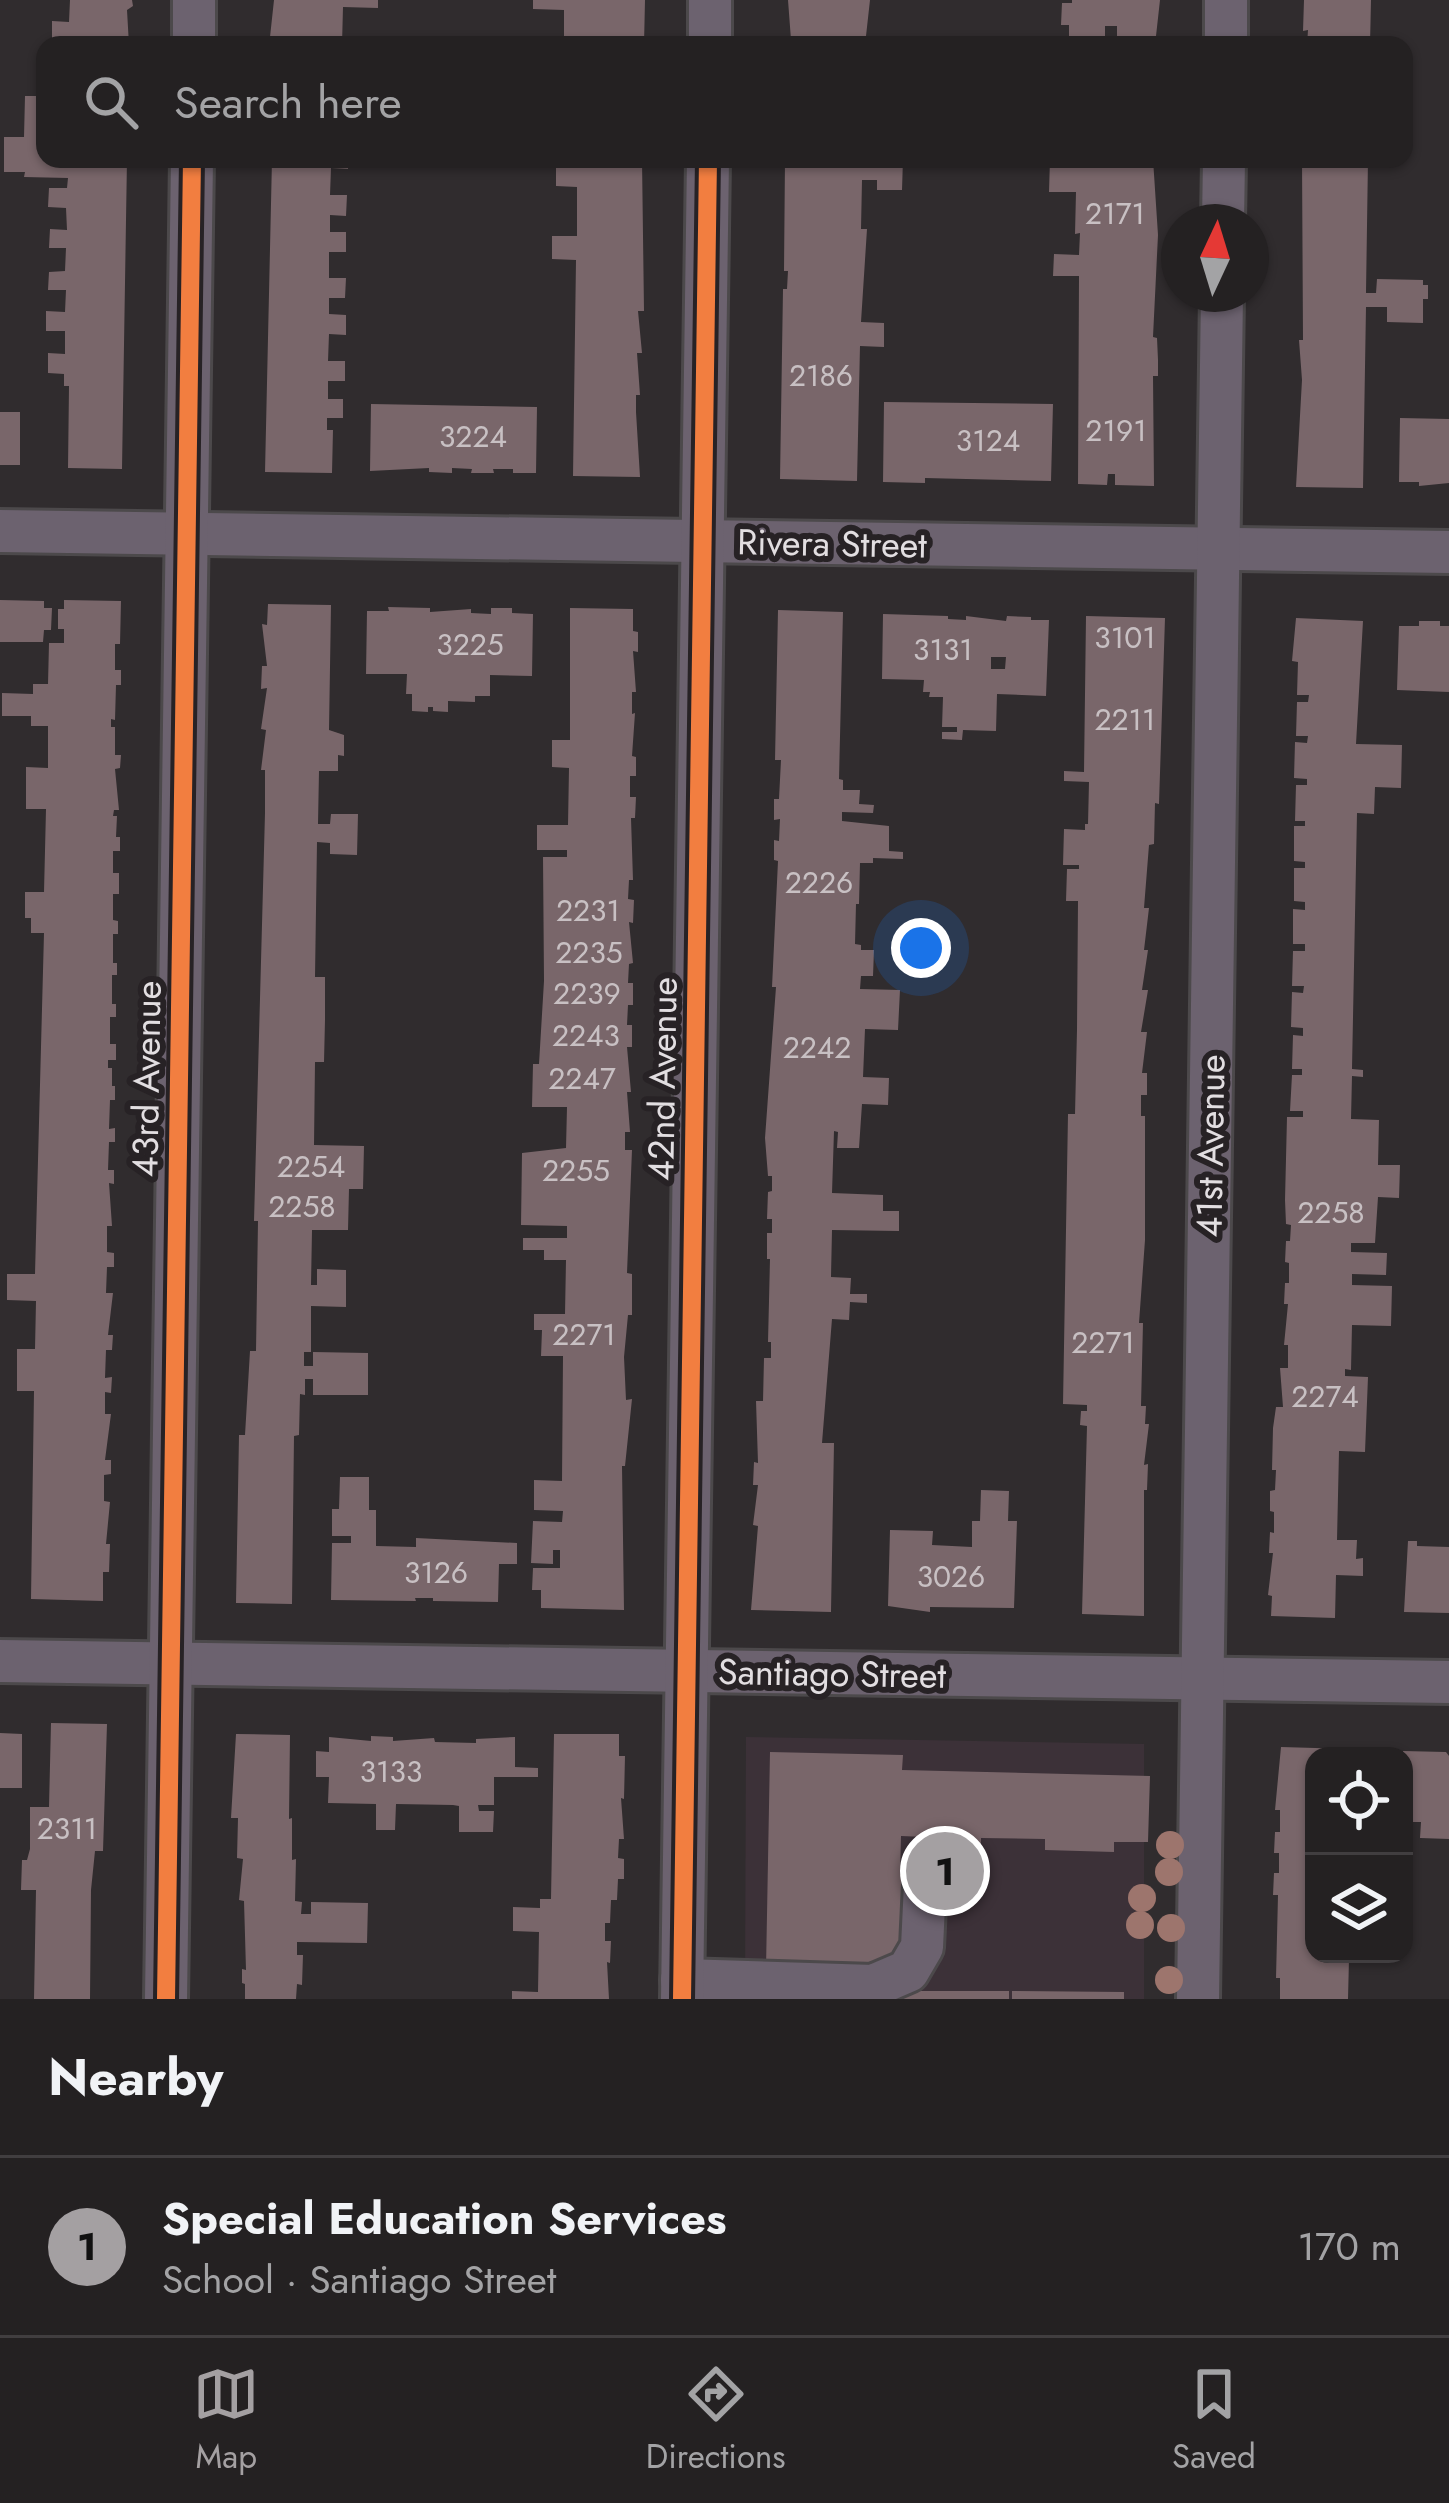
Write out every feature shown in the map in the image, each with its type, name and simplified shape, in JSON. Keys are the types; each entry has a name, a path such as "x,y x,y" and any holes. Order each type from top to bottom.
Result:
{"street":[{"path":"194,0 194,36"},
{"path":"710,0 710,36"},
{"path":"1226,0 1226,36"},
{"name":"43rd Avenue","path":"166,1999 192,168"},
{"name":"42nd Avenue","path":"682,1989 708,168"},
{"path":"1223,204 1224,168"},
{"name":"41st Avenue","path":"1198,1999 1222,312"},
{"name":"Rivera Street","path":"0,531 1449,552"},
{"name":"Santiago Street","path":"0,1661 1449,1682"},
{"path":"682,1989 873,1986 908,1971 922,1947 925,1884"}],"shaded area":[{"path":"746,1737 1144,1744 1144,1999 745,1999"}],"building":[{"path":"70,0 132,0 127,10 128,36 52,36 52,21 69,22"},
{"path":"274,0 378,0 378,8 343,7 342,36 270,36"},
{"path":"533,0 645,0 644,36 564,36 564,10 533,9"},
{"path":"788,0 870,0 866,36 791,36"},
{"path":"1160,0 1156,36 1117,36 1117,26 1105,26 1105,36 1069,36 1069,25 1061,25 1062,3"},
{"path":"1304,0 1371,0 1370,36 1308,36 1308,30 1303,31"},
{"path":"25,96 36,96 36,168 127,168 122,469 68,468 69,386 64,386 64,374 48,373 48,353 65,354 65,331 46,331 46,311 65,312 66,290 48,290 49,272 65,271 66,248 49,248 50,229 67,230 66,208 48,207 49,188 67,188 68,178 4,172 4,137 24,137"},
{"path":"272,168 331,168 330,195 347,195 346,216 330,215 330,232 346,232 346,252 329,252 329,278 346,278 345,298 329,298 329,314 346,315 346,335 329,334 328,361 345,361 345,381 328,381 328,399 343,399 343,418 327,418 327,430 333,430 332,473 265,472"},
{"path":"556,168 642,168 644,311 638,311 642,353 637,353 640,395 636,395 640,477 573,476 576,260 552,259 552,236 577,236 577,187 556,186"},
{"path":"785,168 903,168 902,190 877,190 877,180 862,180 861,229 867,229 861,322 884,323 884,347 860,346 857,481 780,479 783,289 787,289 788,271 784,271"},
{"path":"1050,168 1154,168 1158,235 1154,486 1115,485 1115,474 1108,474 1107,485 1078,484 1079,276 1053,276 1054,254 1079,255 1076,192 1049,192"},
{"path":"1302,168 1368,168 1366,293 1376,293 1377,279 1423,280 1428,299 1423,299 1423,323 1387,322 1387,307 1366,307 1363,488 1296,487 1302,380 1299,340 1303,340"},
{"path":"884,402 1053,404 1051,481 925,478 925,483 883,482"},
{"path":"371,404 537,407 536,473 493,469 494,473 471,473 472,469 452,468 452,473 429,472 429,468 370,471"},
{"path":"0,412 20,412 20,465 0,465"},
{"path":"1400,418 1449,419 1449,483 1399,482"},
{"path":"0,600 44,601 44,608 52,608 51,630 44,630 43,642 0,642"},
{"path":"64,600 121,601 115,670 121,670 121,685 116,685 115,720 111,719 115,755 121,755 120,768 115,769 119,810 113,816 117,816 120,851 113,851 119,894 113,894 118,934 113,934 116,1017 110,1017 110,1044 116,1044 116,1060 108,1060 115,1086 109,1129 115,1128 115,1142 109,1142 108,1170 114,1170 114,1184 109,1183 112,1226 107,1226 107,1252 114,1253 114,1267 107,1267 106,1293 113,1293 108,1335 113,1335 112,1350 106,1350 105,1378 112,1377 111,1393 105,1392 105,1414 111,1414 105,1460 111,1460 111,1474 104,1475 104,1501 110,1502 106,1544 110,1544 103,1601 31,1599 34,1391 17,1391 17,1349 35,1349 36,1301 7,1300 7,1274 35,1274 44,933 31,933 31,918 25,918 25,892 44,892 46,809 26,809 26,767 48,768 48,726 31,726 31,716 2,716 2,693 33,694 33,684 48,684 49,643 64,643 58,609 64,609"},
{"path":"268,604 331,605 329,730 344,735 344,756 338,755 338,771 319,771 318,824 330,824 331,814 358,814 357,855 330,854 330,843 317,842 315,977 325,977 325,1020 324,1062 315,1062 314,1145 364,1146 363,1189 349,1189 348,1230 312,1230 311,1285 317,1285 317,1269 346,1270 346,1307 311,1306 311,1352 304,1352 304,1366 313,1366 313,1352 368,1353 368,1395 313,1395 313,1379 305,1379 299,1435 294,1436 292,1604 236,1603 239,1435 245,1435 250,1351 256,1351 258,1221 254,1221 265,813 265,770 261,770 266,730 261,729 267,688 261,689 262,666 267,666 262,624 267,625"},
{"path":"388,607 430,608 430,612 471,609 471,613 491,614 491,608 512,608 512,613 533,614 532,676 490,675 490,696 475,696 475,702 448,701 448,712 433,711 433,707 428,712 412,711 412,694 406,694 407,674 366,674 367,611 389,611"},
{"path":"570,608 633,609 633,631 638,632 638,652 633,651 636,692 632,692 636,776 630,776 630,797 636,797 635,818 631,818 633,880 629,880 628,899 634,900 628,983 633,983 633,1005 628,1005 627,1025 632,1025 632,1047 627,1047 630,1132 625,1132 625,1150 632,1150 627,1273 632,1274 632,1315 628,1315 624,1357 626,1400 632,1399 622,1466 624,1610 541,1608 541,1590 532,1590 533,1568 560,1568 560,1550 553,1550 553,1564 531,1563 533,1521 562,1522 563,1511 534,1510 534,1480 562,1481 563,1356 541,1356 542,1330 534,1330 534,1314 565,1314 566,1260 544,1260 544,1250 523,1250 523,1238 567,1238 567,1226 521,1225 522,1153 566,1148 567,1107 532,1107 544,981 543,857 567,857 567,850 537,850 537,825 568,825 569,768 552,767 552,740 570,740"},
{"path":"778,610 843,612 839,779 843,790 860,790 859,804 874,805 873,813 842,812 842,821 889,826 889,851 903,852 903,859 873,858 873,863 860,863 856,904 855,944 861,950 874,950 873,976 861,976 860,989 900,990 898,1030 865,1029 863,1077 889,1078 888,1105 862,1104 859,1148 837,1148 838,1132 834,1131 832,1193 883,1195 883,1211 899,1211 899,1231 832,1230 831,1277 851,1278 850,1294 867,1294 867,1303 850,1302 849,1320 832,1319 822,1443 834,1443 831,1612 751,1610 758,1526 753,1525 758,1485 753,1485 754,1462 758,1463 756,1401 763,1401 764,1358 771,1358 767,1233 772,1233 772,1219 767,1219 772,1176 768,1176 765,1138 776,987 772,987 778,861 774,860 774,840 779,841 780,819 774,820 774,799 779,799 781,760 775,760"},
{"path":"883,614 1049,620 1046,696 997,694 996,731 963,730 962,740 942,739 942,732 957,732 957,727 942,727 943,697 923,692 924,680 882,679","holes":["991,657 1006,657 1005,669 991,669"]},
{"path":"1086,616 1165,618 1159,804 1155,803 1144,908 1149,908 1144,950 1148,950 1142,990 1148,990 1141,1032 1147,1032 1142,1073 1147,1073 1147,1095 1141,1095 1145,1240 1139,1323 1143,1323 1141,1406 1146,1406 1145,1424 1149,1424 1144,1465 1148,1464 1144,1616 1082,1614 1087,1426 1080,1425 1081,1411 1087,1411 1087,1405 1063,1404 1068,1114 1075,1114 1078,901 1066,901 1067,869 1079,869 1079,865 1063,865 1064,829 1085,830 1089,782 1064,781 1064,771 1084,772"},
{"path":"1296,618 1363,621 1356,744 1402,745 1401,788 1375,787 1374,814 1357,813 1352,1069 1363,1070 1363,1077 1352,1076 1351,1119 1379,1120 1378,1165 1400,1165 1399,1198 1378,1197 1375,1243 1351,1243 1351,1252 1387,1253 1386,1275 1352,1274 1352,1285 1392,1286 1391,1326 1352,1325 1351,1370 1345,1369 1345,1376 1368,1377 1365,1452 1339,1451 1337,1540 1357,1540 1356,1559 1363,1558 1363,1576 1336,1575 1335,1618 1271,1616 1272,1596 1268,1595 1273,1553 1269,1553 1270,1532 1274,1533 1270,1491 1275,1490 1276,1470 1272,1470 1273,1428 1276,1407 1283,1407 1280,1368 1288,1368 1288,1345 1284,1345 1285,1283 1289,1283 1286,1241 1290,1241 1291,1225 1286,1224 1285,1200 1287,1117 1303,1117 1303,1111 1290,1111 1292,1075 1302,1075 1302,1069 1292,1069 1293,1035 1303,1036 1303,1028 1291,1027 1292,992 1303,993 1304,986 1292,986 1293,951 1305,951 1305,944 1293,944 1293,909 1305,910 1305,902 1294,901 1294,868 1305,868 1305,862 1294,861 1294,826 1305,826 1305,821 1295,821 1296,785 1307,785 1307,779 1294,778 1295,742 1307,743 1308,736 1296,736 1297,702 1308,702 1309,695 1297,695 1298,662 1292,661"},
{"path":"1419,621 1449,626 1449,692 1397,690 1399,626 1419,626"},
{"path":"340,1477 369,1477 369,1510 376,1510 376,1546 416,1547 416,1538 517,1543 517,1564 499,1564 498,1602 331,1600 332,1543 351,1543 351,1536 332,1536 332,1509 339,1509"},
{"path":"981,1490 1009,1491 1008,1521 1017,1521 1014,1608 930,1607 930,1612 888,1606 890,1530 933,1531 932,1545 972,1547 972,1521 980,1521"},
{"path":"1408,1541 1417,1541 1417,1546 1449,1547 1449,1613 1404,1612"},
{"path":"51,1723 107,1724 103,1851 95,1851 91,1890 90,1999 34,1999 36,1890 21,1890 22,1860 27,1860 30,1849 30,1807 49,1807"},
{"path":"0,1733 22,1734 22,1788 0,1788"},
{"path":"236,1734 290,1735 289,1819 292,1860 296,1859 295,1901 302,1902 301,1914 311,1914 311,1902 368,1903 367,1943 297,1942 297,1955 303,1955 302,1985 297,1984 296,1999 245,1999 244,1901 239,1900 243,1859 237,1858 238,1818 231,1818"},
{"path":"554,1734 619,1734 619,1756 625,1756 624,1839 619,1839 618,1858 624,1859 624,1879 618,1879 617,1900 611,1900 610,1923 605,1923 605,1941 611,1941 609,1999 512,1999 512,1991 538,1992 539,1932 513,1931 513,1907 540,1908 540,1899 551,1899"},
{"path":"371,1736 476,1743 476,1739 515,1737 515,1767 538,1768 538,1777 494,1777 494,1805 478,1805 479,1811 494,1811 493,1832 459,1832 459,1806 396,1804 395,1830 376,1830 376,1804 328,1803 329,1777 316,1777 316,1751 329,1752 329,1737 371,1741"},
{"path":"1281,1747 1305,1748 1305,1963 1349,1963 1348,1999 1280,1999 1278,1895 1273,1895 1274,1873 1279,1873 1279,1853 1274,1853 1280,1810 1275,1810"},
{"path":"1413,1751 1446,1752 1449,1839 1420,1838 1421,1822 1413,1822"},
{"path":"770,1752 903,1755 902,1770 1150,1776 1148,1842 1114,1842 1114,1852 1045,1850 1045,1839 981,1838 981,1851 925,1850 925,1837 901,1836 900,1875 913,1875 912,1933 902,1933 901,1971 766,1969"},
{"path":"898,1991 1009,1991 1009,1999 898,1999"},
{"path":"1012,1991 1124,1992 1124,1999 1012,1999"}],"cycle path":[{"path":"166,1999 192,168"},
{"path":"682,1999 708,168"}],"place":[{"name":"Special Education Services","path":"945,1871"}]}
